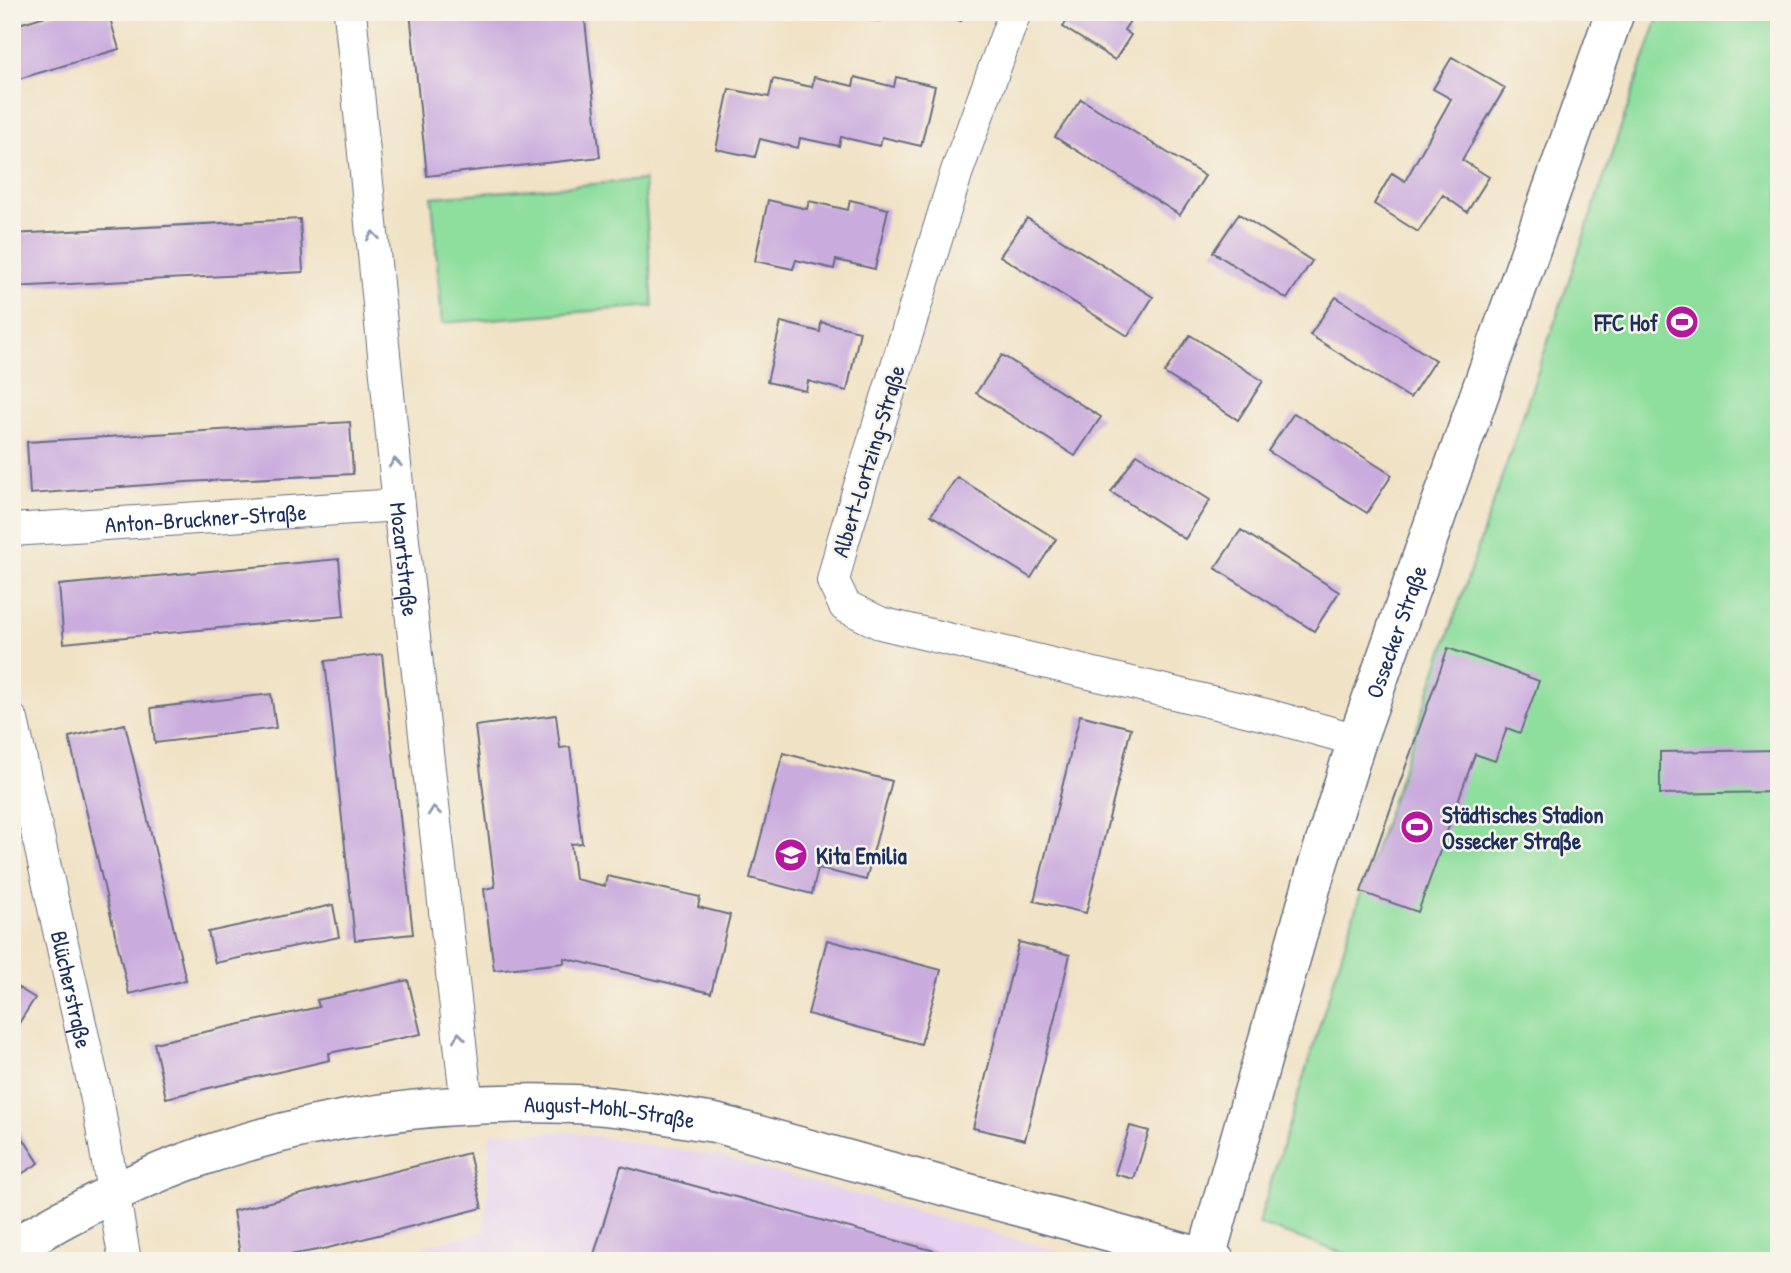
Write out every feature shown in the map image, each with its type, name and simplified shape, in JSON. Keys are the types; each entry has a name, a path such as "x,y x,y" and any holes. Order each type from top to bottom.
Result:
{"street":[{"name":"Mozartstraße","path":"350,12 399,505 467,1105"},
{"name":"Albert-Lortzing-Straße","path":"1016,12 957,171 833,581 845,606 880,623 1266,715 1357,740"},
{"name":"Ossecker Straße","path":"1209,1260 1315,874 1357,740 1606,16"},
{"name":"Anton-Bruckner-Straße","path":"12,530 399,505"},
{"name":"Blücherstraße","path":"12,720 98,1104 125,1261"},
{"name":"August-Mohl-Straße","path":"12,1248 114,1193 200,1157 285,1133 343,1120 467,1105 576,1104 638,1110 715,1123 1209,1260"}],"shaded area":[{"path":"490,1132 569,1132 718,1156 1093,1261 366,1261 485,1231"}],"green space":[{"name":"Städtisches Stadion Ossecker Straße","path":"1660,12 1779,12 1779,1261 1366,1261 1258,1224 1361,892"},
{"path":"644,180 653,306 442,323 432,197"}],"building":[{"path":"59,12 108,12 119,49 12,81 12,26"},
{"path":"410,12 584,12 600,157 427,176"},
{"path":"845,12 881,12 880,21"},
{"path":"889,12 922,12 920,21"},
{"path":"930,12 963,12 961,21"},
{"path":"1072,12 1136,12 1124,30 1131,35 1115,60 1063,27"},
{"path":"1452,57 1505,88 1462,160 1489,177 1467,212 1443,195 1418,232 1374,204 1392,173 1405,181 1451,99 1433,89"},
{"path":"814,77 853,86 855,77 894,87 896,77 935,86 921,146 882,137 880,146 841,137 839,146 800,138 798,148 760,139 755,157 716,149 729,89 769,97 773,79 812,87"},
{"path":"1081,99 1205,176 1180,215 1055,137"},
{"path":"768,200 807,209 809,201 848,210 850,200 888,209 875,269 836,260 834,269 796,260 793,269 755,261"},
{"path":"1239,214 1312,261 1287,299 1213,252"},
{"path":"1027,218 1153,297 1128,336 1000,256"},
{"path":"300,219 303,272 12,287 12,234"},
{"path":"1336,297 1435,360 1410,398 1310,335"},
{"path":"781,322 820,332 821,322 860,331 847,391 808,381 806,391 767,382"},
{"path":"1190,335 1263,381 1238,420 1164,373"},
{"path":"1002,355 1101,417 1075,456 976,393"},
{"path":"1294,413 1392,475 1367,513 1268,451"},
{"path":"350,422 353,474 186,482 30,494 27,442"},
{"path":"1137,454 1210,500 1185,539 1111,492"},
{"path":"957,477 1056,539 1031,578 931,515"},
{"path":"1241,530 1339,592 1314,631 1215,568"},
{"path":"339,559 344,616 64,643 59,585"},
{"name":"Städtisches Stadion Ossecker Straße","path":"1448,648 1539,681 1520,733 1507,728 1495,761 1475,754 1418,912 1361,892"},
{"path":"382,654 413,934 355,940 325,661"},
{"path":"271,694 276,728 155,743 151,708"},
{"path":"556,715 560,748 570,747 582,843 571,844 575,879 605,886 607,876 700,897 698,907 730,915 711,993 564,958 564,963 494,970 484,889 495,887 475,726"},
{"path":"1080,715 1131,728 1086,913 1034,901"},
{"path":"125,724 186,980 129,994 69,737"},
{"path":"1779,750 1779,792 1660,794 1660,752"},
{"path":"783,753 892,781 866,880 818,868 812,894 750,878"},
{"path":"333,905 339,937 215,963 208,932"},
{"path":"827,940 941,970 921,1044 808,1014"},
{"path":"1019,942 1070,955 1025,1140 973,1128"},
{"path":"408,980 421,1034 329,1053 330,1060 166,1098 154,1043 319,1007 317,1000"},
{"path":"12,984 35,998 12,1034"},
{"path":"12,1121 39,1163 12,1180"},
{"path":"1130,1126 1149,1131 1134,1179 1115,1174"},
{"path":"469,1153 482,1208 328,1248 258,1261 241,1261 233,1211"},
{"path":"621,1166 968,1260 968,1261 592,1261"}],"place":[{"name":"FFC Hof","path":"1682,322"},
{"name":"Städtisches Stadion Ossecker Straße","path":"1417,827"},
{"name":"Kita Emilia","path":"791,855"}]}
